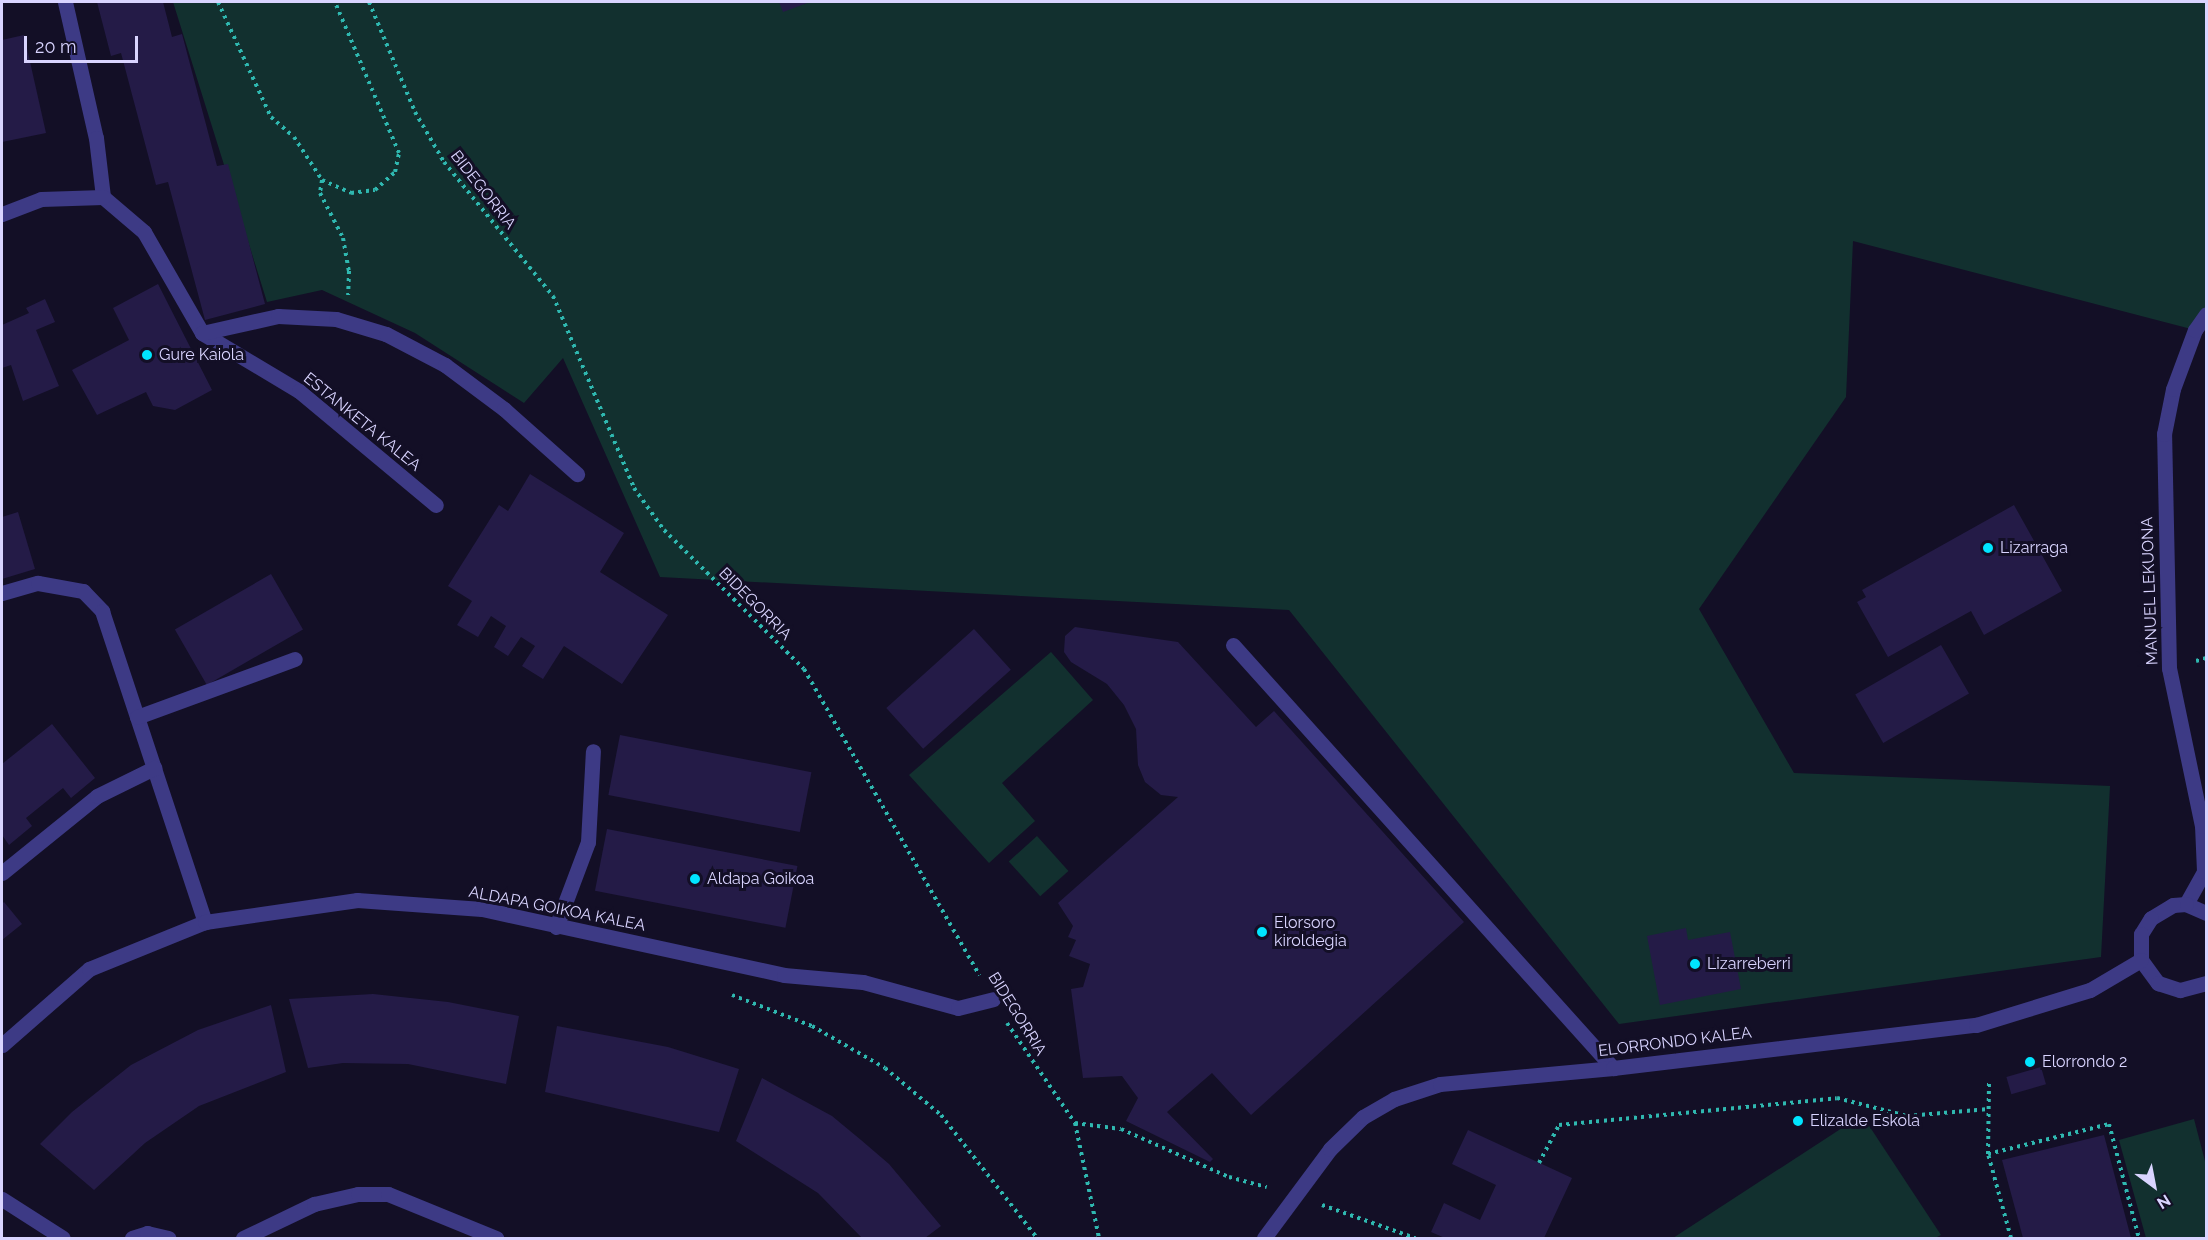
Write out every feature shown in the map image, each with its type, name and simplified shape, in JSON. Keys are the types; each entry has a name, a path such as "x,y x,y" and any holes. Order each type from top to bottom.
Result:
{"street":[{"path":"2,213 41,199 103,197 96,138 65,2"},
{"name":"ESTANKETA KALEA","path":"103,197 144,232 202,333 299,391 436,505"},
{"name":"MANUEL LEKUONA","path":"2186,904 2204,871 2202,826 2169,668 2164,434 2174,389 2195,330 2206,314"},
{"path":"202,333 278,316 336,319 386,334 445,365 504,409 577,474"},
{"path":"2,593 38,583 83,591 102,611 205,922"},
{"path":"1233,645 1613,1068"},
{"path":"137,717 295,659"},
{"path":"556,927 588,842 593,751"},
{"path":"2,873 97,796 154,768"},
{"name":"ALDAPA GOIKOA KALEA","path":"2,1045 89,969 205,922 357,900 482,909 784,975 863,982 958,1008 993,999"},
{"path":"2206,913 2186,904 2173,905 2151,918 2141,934 2141,960 2158,983 2180,990 2206,983"},
{"name":"ELORRONDO KALEA","path":"1264,1239 1330,1149 1364,1117 1394,1099 1440,1084 1613,1068 1976,1025 2090,990 2141,960"},
{"path":"243,1239 314,1204 358,1194 388,1194 461,1222 496,1239"},
{"path":"2,1199 63,1239"},
{"path":"132,1239 147,1233 168,1239"}],"path":[{"path":"218,2 271,117 294,137 322,180 351,193 375,190 395,172 399,153 335,2"},
{"name":"BIDEGORRIA","path":"369,2 415,112 444,162 553,296 634,488 664,530 804,669 993,999 1075,1123 1099,1239"},
{"path":"322,180 320,193 343,238 349,271 348,302 336,319"},
{"path":"729,993 812,1026 885,1068 941,1115 1037,1239"},
{"path":"1989,1080 1988,1154 2011,1239"},
{"path":"1539,1163 1559,1125 1837,1098 1908,1116 1989,1109"},
{"path":"1075,1123 1121,1129 1229,1177 1296,1195 1415,1239"},
{"path":"1988,1154 2109,1124 2139,1239"}],"green space":[{"path":"173,2 2206,2 2206,315 2195,330 1853,241 1846,397 1699,609 1794,773 2110,786 2101,957 1619,1024 1289,610 660,577 563,358 524,403 415,333 322,290 267,302"},
{"path":"1051,652 1093,700 1002,783 1035,821 989,863 909,775"},
{"path":"1037,836 1068,871 1040,896 1009,861"},
{"path":"1862,1115 1941,1235 1935,1238 1673,1238"},
{"path":"2194,1119 2206,1165 2206,1238 2146,1238 2119,1140"}],"building":[{"path":"97,2 163,2 172,37 182,34 217,166 228,164 265,304 205,320 168,182 156,185 121,53 111,56"},
{"path":"779,2 810,2 783,12"},
{"path":"24,35 46,133 2,142 2,40"},
{"name":"Gure Kaiola","path":"158,284 212,390 175,410 153,406 146,392 97,415 72,370 129,340 113,308"},
{"path":"45,299 55,322 36,330 59,386 23,401 11,365 2,368 2,325 29,313 26,308"},
{"path":"530,474 624,533 600,572 668,615 622,684 564,646 543,679 522,666 535,646 521,637 508,656 494,647 506,626 491,616 478,637 457,625 472,601 448,586 499,505 508,511"},
{"name":"Lizarraga","path":"2014,505 2062,591 1984,635 1971,611 1888,657 1857,602 1866,597 1862,590"},
{"path":"18,512 35,569 2,579 2,517"},
{"path":"271,574 303,629 207,685 175,630"},
{"name":"Elorsoro kiroldegia","path":"1075,627 1178,642 1256,727 1274,711 1464,922 1251,1115 1212,1073 1167,1112 1213,1159 1210,1162 1126,1121 1138,1098 1122,1076 1083,1078 1071,989 1083,987 1090,964 1069,956 1076,940 1068,937 1073,926 1058,903 1178,797 1161,795 1145,782 1138,765 1136,729 1124,705 1107,684 1071,662 1064,652 1065,636"},
{"path":"974,629 1011,670 923,749 886,708"},
{"path":"1941,645 1969,693 1883,743 1855,695"},
{"path":"52,724 95,778 71,798 63,788 26,818 32,826 9,845 2,835 2,764"},
{"name":"Aldapa Goikoa","path":"620,735 811,772 800,832 608,795"},
{"name":"Aldapa Goikoa","path":"607,829 797,866 785,928 595,891"},
{"path":"4,902 22,924 2,940 2,904"},
{"name":"Lizarreberri","path":"1686,928 1688,940 1730,932 1741,989 1660,1005 1647,936"},
{"path":"373,994 448,1002 519,1016 506,1084 408,1064 343,1063 308,1068 289,999"},
{"path":"271,1005 286,1072 199,1106 145,1143 94,1190 40,1144 72,1112 131,1065 198,1030"},
{"path":"557,1026 668,1047 739,1069 719,1132 545,1092"},
{"path":"2041,1067 2046,1084 2011,1094 2006,1077"},
{"path":"762,1078 832,1116 889,1164 941,1226 925,1238 862,1238 818,1193 736,1141"},
{"path":"1468,1130 1572,1178 1544,1238 1445,1238 1431,1232 1444,1203 1480,1220 1496,1185 1452,1164"},
{"path":"2104,1135 2131,1238 2023,1238 2002,1160"}],"place":[{"name":"Gure Kaiola","path":"147,355"},
{"name":"Lizarraga","path":"1988,548"},
{"name":"Aldapa Goikoa","path":"695,879"},
{"name":"Elorsoro kiroldegia","path":"1262,932"},
{"name":"Lizarreberri","path":"1695,964"},
{"name":"Elorrondo 2","path":"2030,1062"},
{"name":"Elizalde Eskola","path":"1798,1121"}]}
